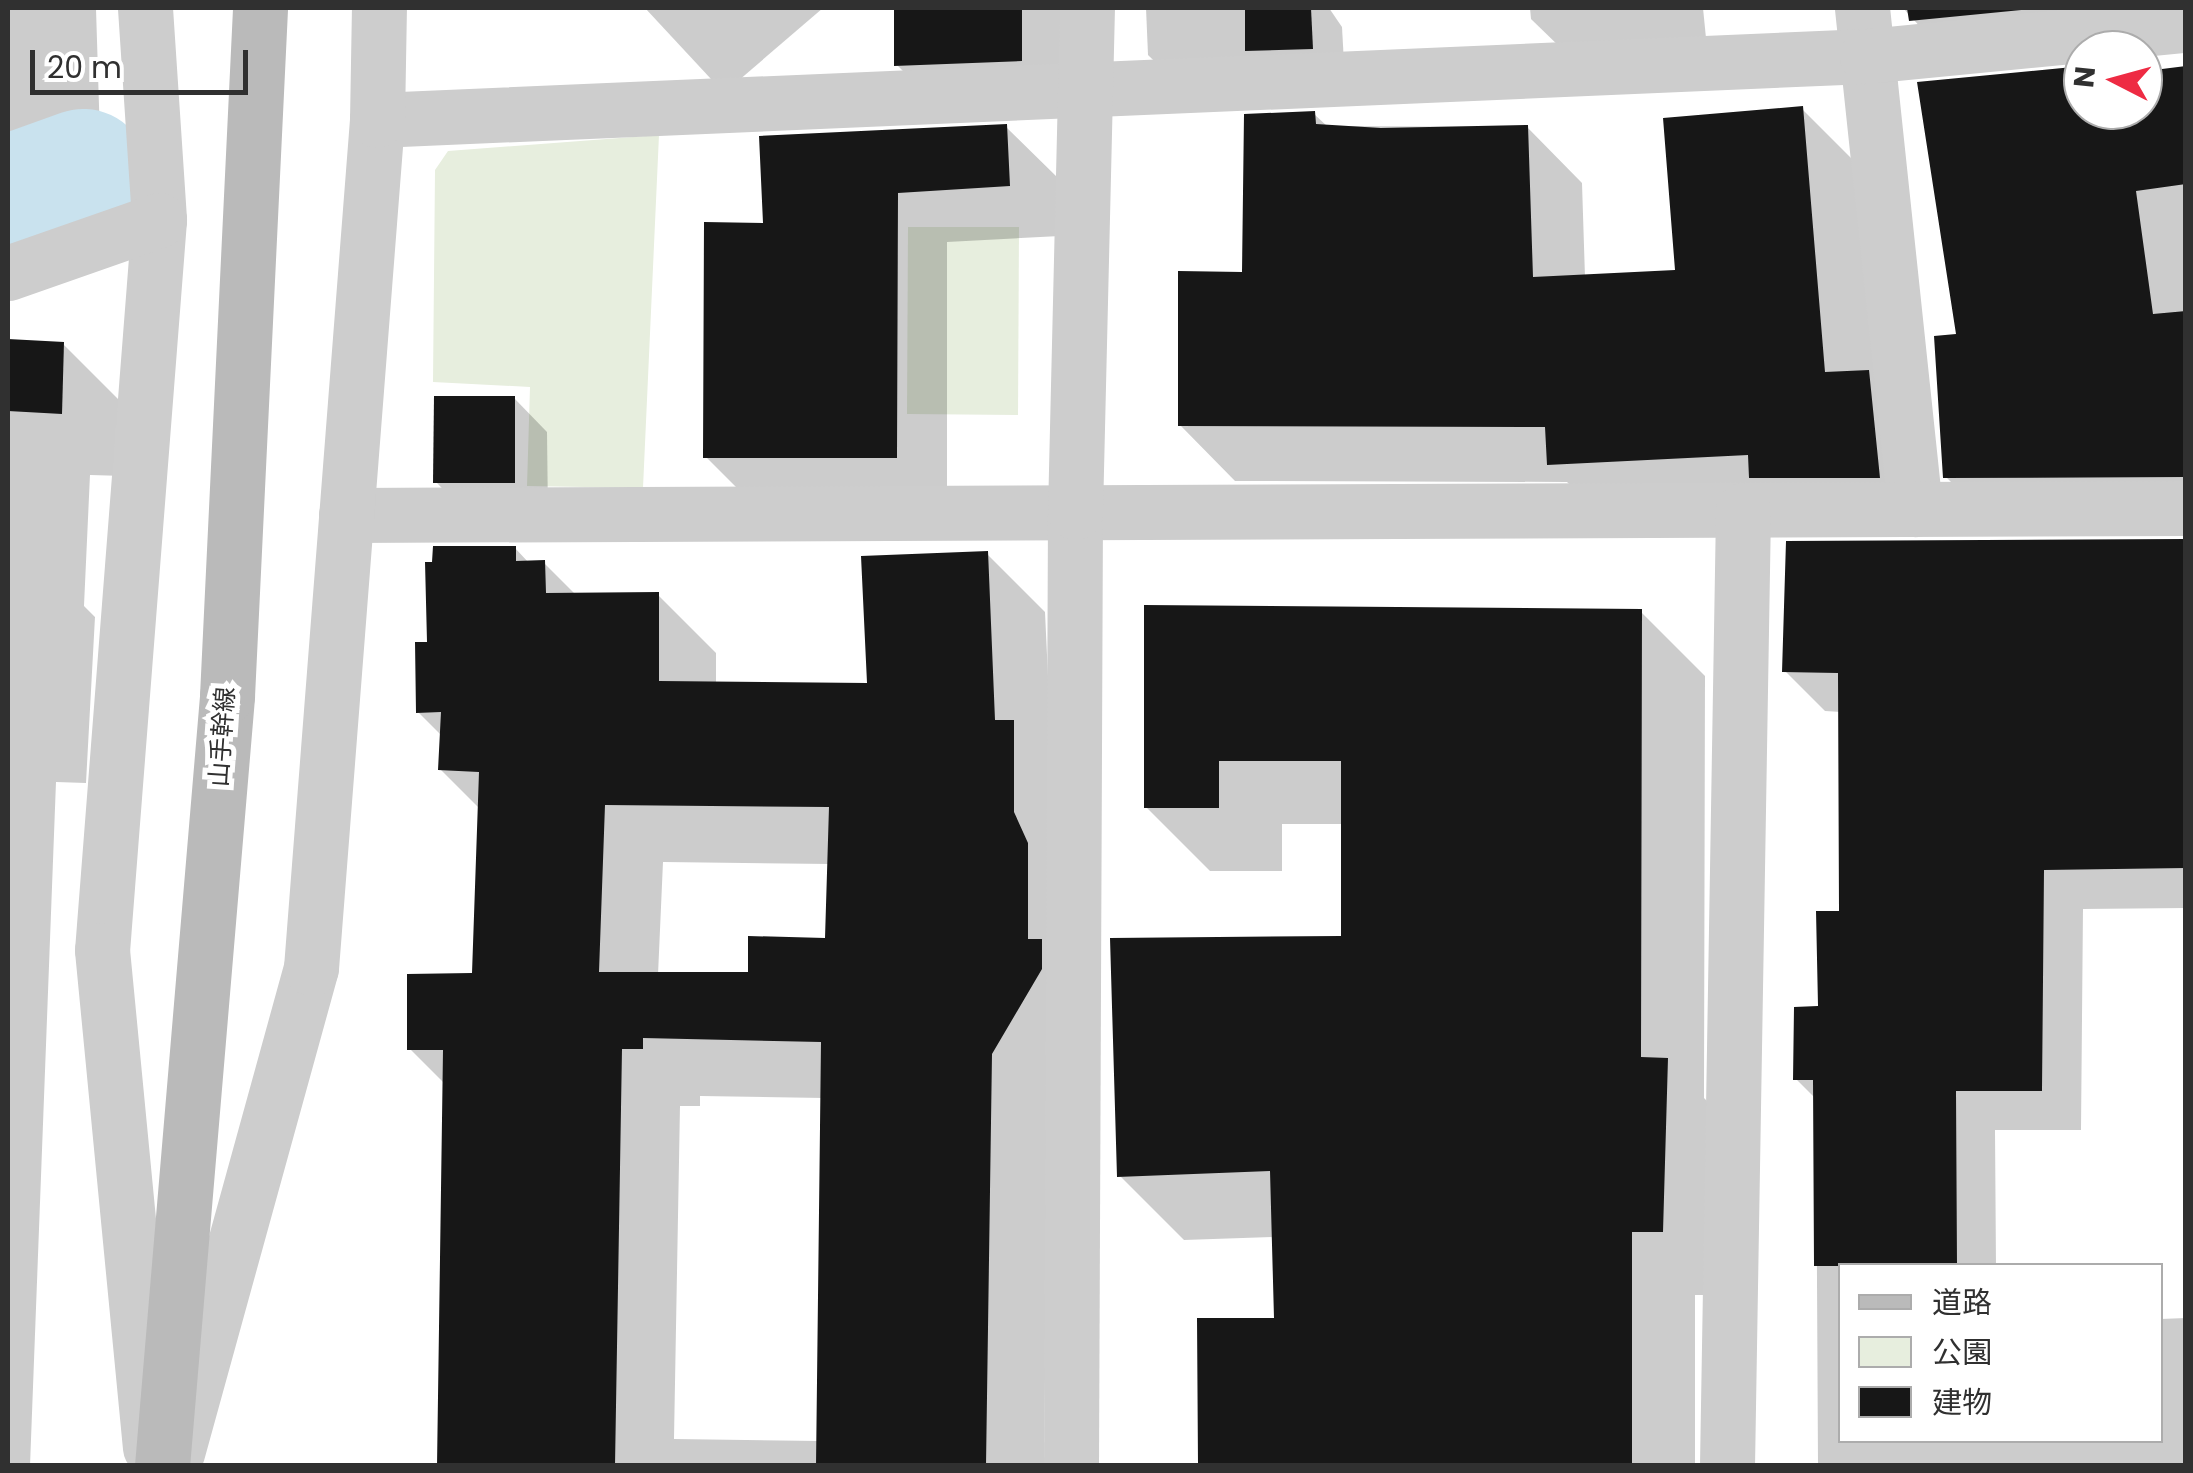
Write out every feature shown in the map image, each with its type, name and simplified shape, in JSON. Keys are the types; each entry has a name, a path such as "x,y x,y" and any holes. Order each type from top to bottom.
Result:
{"street":[{"path":"145,8 159,220 102,950 151,1466"},
{"name":"山手幹線","path":"162,1466 227,696 260,8"},
{"path":"1071,1466 1075,512 1087,8"},
{"path":"174,1466 311,968 387,14"},
{"path":"377,120 1086,94 1864,32 2186,25"},
{"path":"1864,32 1916,509"},
{"path":"8,272 159,220"},
{"path":"346,515 2186,508"},
{"path":"1727,1466 1744,510"}],"green space":[{"path":"659,135 643,488 527,486 530,387 433,382 435,170 448,151"},
{"path":"908,227 1019,227 1018,415 907,414"}],"building":[{"path":"894,8 1022,8 1022,61 894,66"},
{"path":"1245,8 1311,8 1313,49 1245,51"},
{"path":"1907,8 2043,8 1909,21"},
{"path":"2186,66 2186,184 2136,191 2153,314 2186,311 2186,477 1943,478 1934,336 1956,334 1917,82 2063,68 2063,130 2163,130 2163,69"},
{"path":"1803,106 1825,372 1869,370 1880,478 1749,478 1748,455 1547,465 1545,427 1178,426 1178,271 1242,272 1244,114 1315,111 1316,124 1381,128 1528,125 1533,277 1675,270 1663,118"},
{"path":"1007,124 1010,186 898,193 897,458 703,458 704,222 763,223 759,136"},
{"path":"8,339 64,342 62,414 8,411"},
{"path":"434,396 515,396 515,483 433,483"},
{"path":"2186,539 2186,868 2044,870 2042,1091 1956,1091 1957,1263 1814,1266 1813,1080 1793,1080 1794,1007 1818,1006 1816,911 1839,911 1838,673 1782,672 1786,541"},
{"path":"433,546 516,546 516,561 545,560 546,593 659,592 659,681 867,683 861,556 988,551 995,720 1014,720 1014,812 1028,843 1028,939 1042,939 1042,969 992,1054 986,1466 816,1466 821,1042 643,1038 643,1049 622,1049 615,1466 437,1466 443,1050 407,1050 407,974 472,973 479,772 438,770 441,712 416,713 415,642 427,642 425,562 432,562","holes":["605,805 829,807 825,938 748,936 748,972 599,972"]},
{"path":"1144,605 1642,609 1641,1057 1668,1058 1663,1232 1632,1232 1632,1466 1198,1466 1197,1318 1274,1318 1270,1171 1117,1177 1110,938 1341,936 1341,761 1219,761 1219,808 1144,808"}],"waterway":[{"path":"8,201 83,174"}]}
